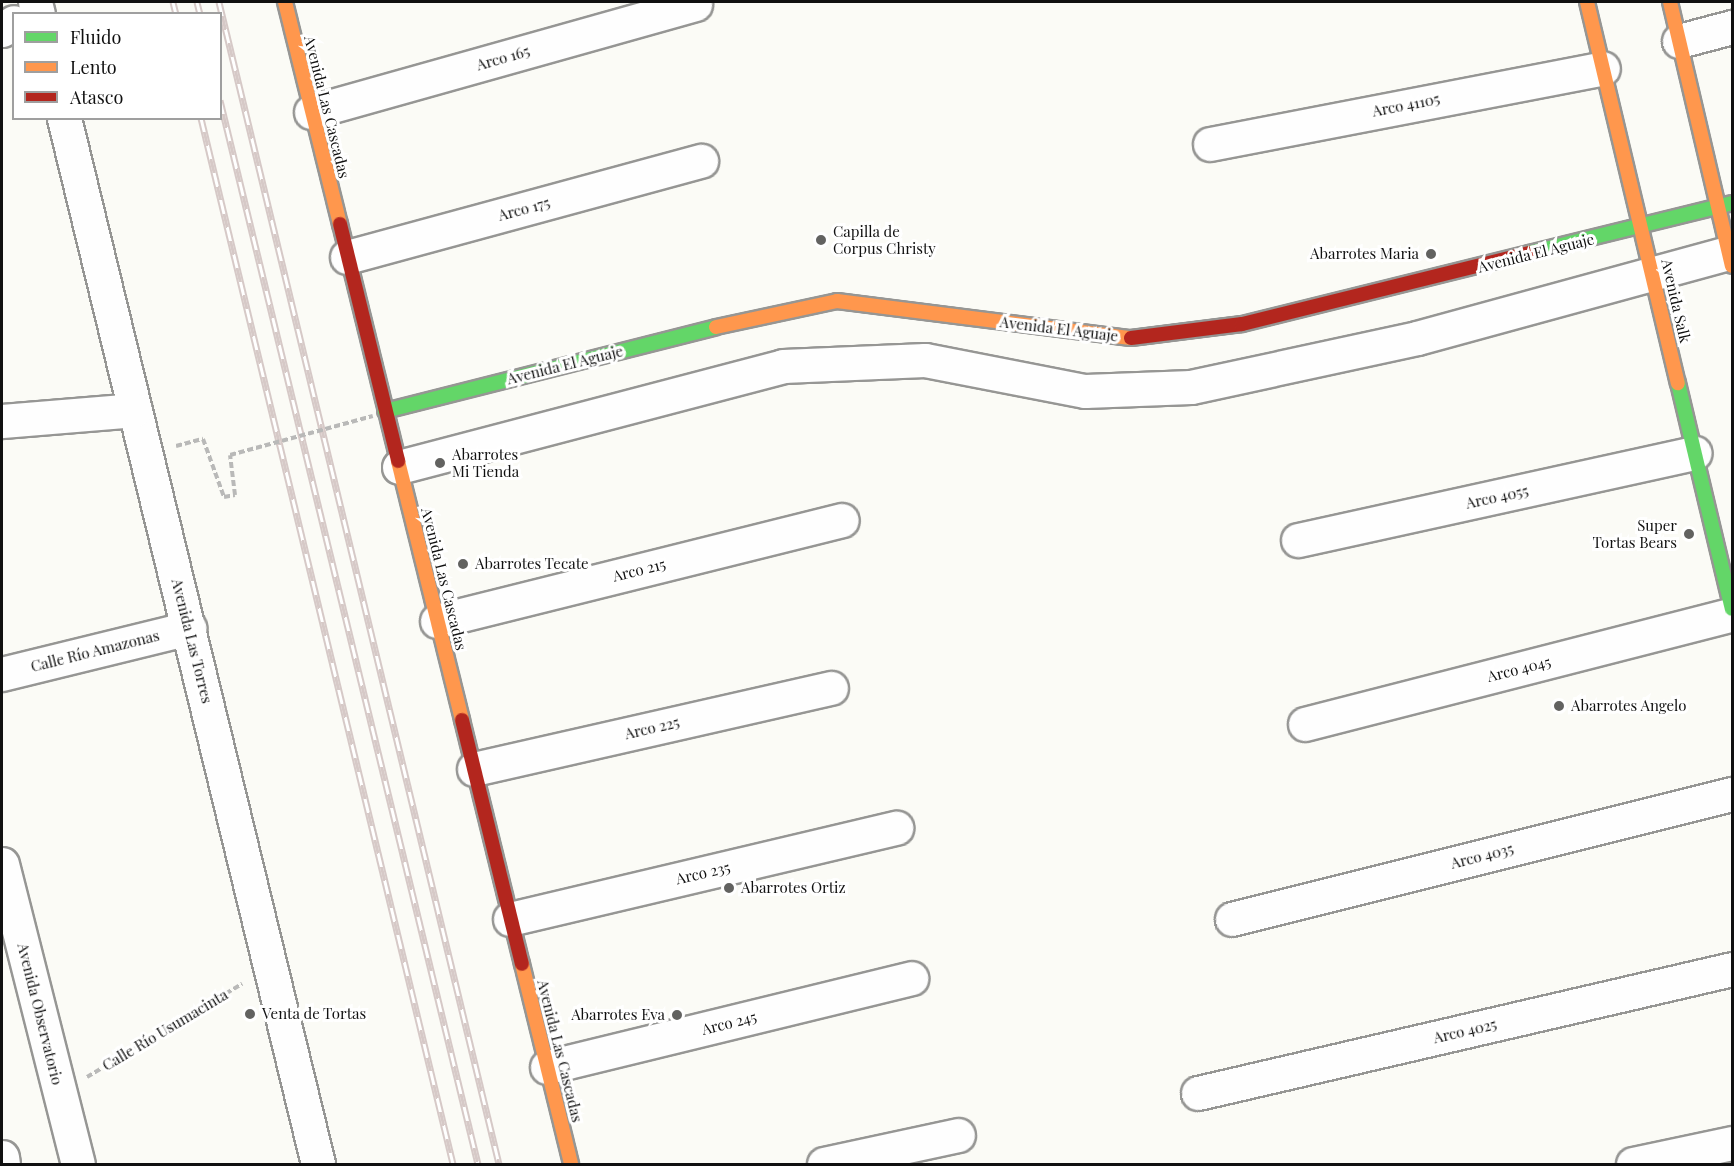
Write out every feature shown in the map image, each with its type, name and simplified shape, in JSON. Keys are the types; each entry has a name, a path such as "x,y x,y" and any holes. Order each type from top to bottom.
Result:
{"street":[{"name":"Avenida Las Cascadas","path":"285,2 347,257 379,414 399,467 571,1164"},
{"name":"Avenida Salk","path":"1587,2 1732,609"},
{"path":"399,467 783,366 925,360 1085,391 1191,387 1417,338 1652,274 1731,257 1670,2"},
{"name":"Arco 165","path":"311,112 695,4"},
{"path":"1679,41 1732,27"},
{"name":"Arco 41105","path":"1210,144 1603,68"},
{"name":"Avenida Las Torres","path":"64,120 318,1164"},
{"name":"Arco 175","path":"347,257 701,161"},
{"name":"Avenida El Aguaje","path":"379,414 743,320 837,301 1133,338 1242,324 1732,203"},
{"path":"2,422 135,410"},
{"name":"Arco 4055","path":"1298,540 1695,453"},
{"name":"Arco 215","path":"437,621 842,520"},
{"name":"Arco 4045","path":"1305,724 1732,614"},
{"name":"Calle Río Amazonas","path":"2,674 189,628"},
{"name":"Arco 225","path":"474,769 831,688"},
{"name":"Arco 4035","path":"1232,919 1732,794"},
{"name":"Arco 235","path":"510,919 896,828"},
{"name":"Avenida Observatorio","path":"2,864 78,1164"},
{"name":"Arco 4025","path":"1198,1093 1732,969"},
{"name":"Arco 245","path":"548,1067 911,978"},
{"path":"824,1164 958,1135"},
{"path":"1633,1164 1732,1143"},
{"path":"2,1157 3,1164"}],"path":[{"path":"203,439 224,497 235,495 230,455 379,414"},
{"name":"Calle Río Usumacinta","path":"60,1093 270,967"}],"railway":[{"path":"173,2 176,12"},
{"path":"197,2 200,12"},
{"path":"219,2 221,12"},
{"path":"222,14 499,1164"},
{"path":"222,108 478,1164"},
{"path":"201,120 453,1164"}],"traffic: fast":[{"path":"1529,253 1732,203"},
{"path":"385,411 716,327"},
{"path":"1678,383 1732,609"}],"traffic: slow":[{"path":"285,2 340,224"},
{"path":"1587,2 1678,383"},
{"path":"1670,2 1732,266"},
{"path":"716,327 837,301 1131,338"},
{"path":"398,461 462,720"},
{"path":"522,964 571,1164"}],"traffic: jam":[{"path":"340,224 398,461"},
{"path":"1131,338 1242,324 1529,253"},
{"path":"462,720 522,964"}],"place":[{"name":"Capilla de Corpus Christy","path":"821,240"},
{"name":"Abarrotes Maria","path":"1431,254"},
{"name":"Abarrotes Mi Tienda","path":"440,463"},
{"name":"Super Tortas Bears","path":"1689,534"},
{"name":"Abarrotes Tecate","path":"463,564"},
{"name":"Abarrotes Angelo","path":"1559,706"},
{"name":"Abarrotes Ortiz","path":"729,888"},
{"name":"Venta de Tortas","path":"250,1014"},
{"name":"Abarrotes Eva","path":"677,1015"}]}
